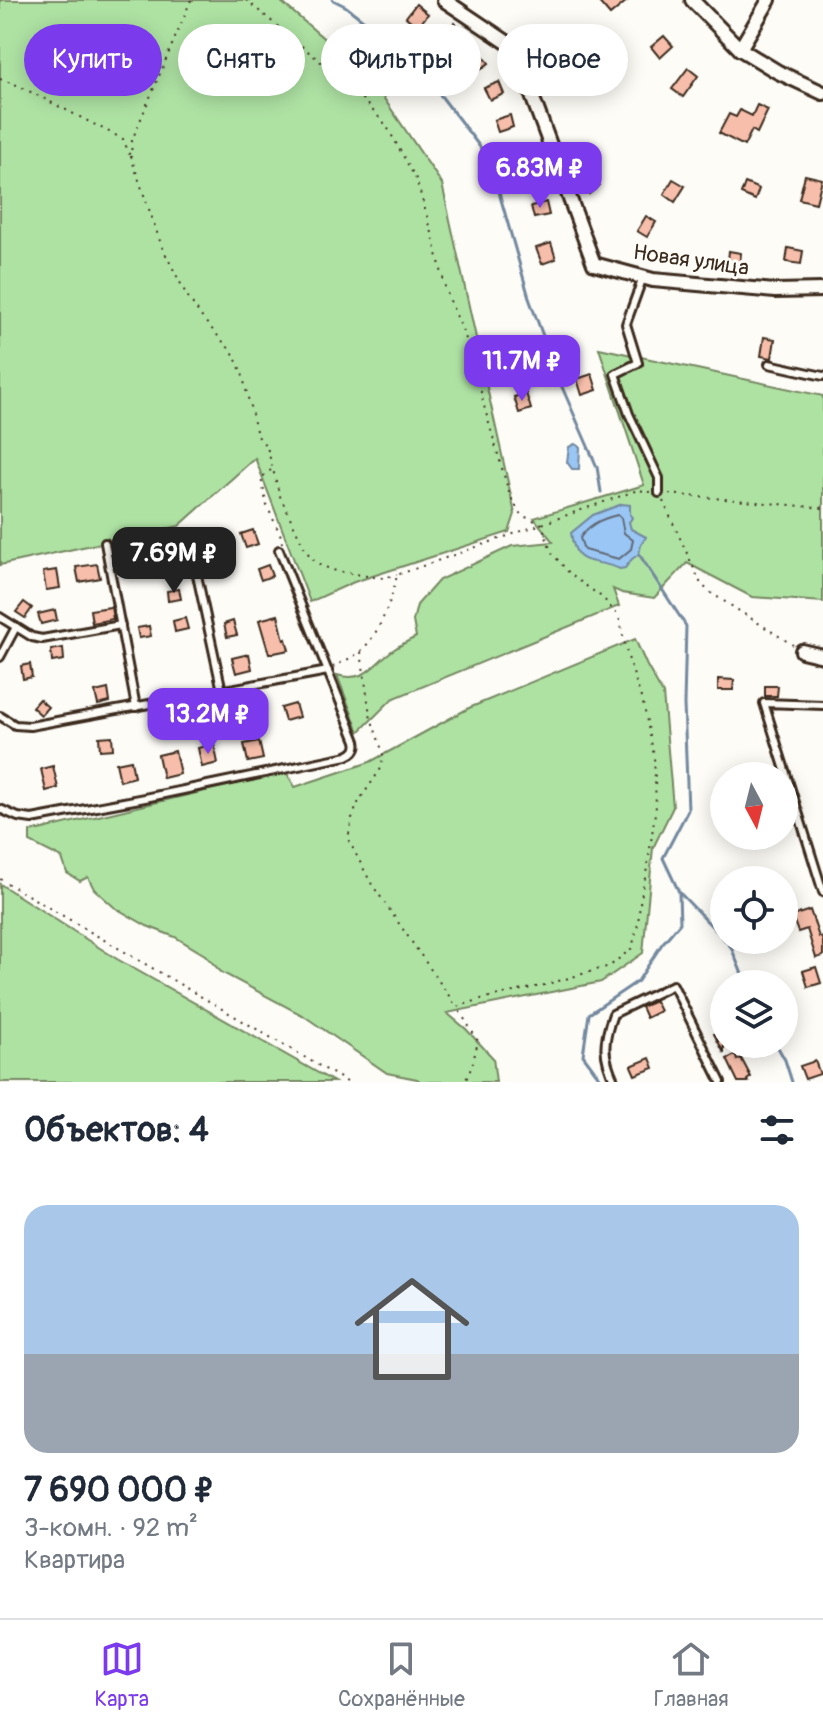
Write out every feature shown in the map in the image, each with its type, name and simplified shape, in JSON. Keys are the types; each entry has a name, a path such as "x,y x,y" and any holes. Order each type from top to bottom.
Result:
{"street":[{"name":"Новая улица","path":"444,0 514,47 594,264 653,280 775,291 823,290"},
{"path":"692,0 740,49 778,72 823,93"},
{"path":"740,49 769,0"},
{"path":"802,651 823,656"}],"lane":[{"path":"643,277 626,324 638,363 615,374 629,414 659,478 659,493"},
{"path":"769,364 823,376"},
{"path":"189,538 222,691"},
{"path":"105,543 136,707"},
{"path":"0,809 32,819 351,755 357,744 279,550"},
{"path":"0,617 32,637 47,639 121,625"},
{"path":"0,657 16,627"},
{"path":"0,716 15,725 30,726 328,671"},
{"path":"823,705 764,703 823,892"},
{"path":"615,1082 606,1063 606,1035 613,1014 673,985 721,1082"}],"path":[{"path":"131,157 132,140 191,0"},
{"path":"246,0 350,86 386,125 416,179 446,291 473,356 510,496 521,515 542,524 551,552 571,575 603,598 619,617 644,707 654,756 656,806 632,948 610,966 457,1007"},
{"path":"0,79 123,139 162,247 186,294 233,353 242,373 257,435 267,447 280,496 306,551 317,564 336,571 380,578 397,575 638,490 823,508"},
{"path":"272,470 261,478 267,506 281,536 283,549 279,550"},
{"path":"659,493 701,584 802,651"},
{"path":"328,671 361,651 378,628 392,598 397,575"},
{"path":"361,651 370,715 383,753 382,767 359,801 348,839 371,883 478,1041 465,1082"},
{"path":"0,879 347,1082"}],"green space":[{"path":"0,0 279,0 321,36 321,96 382,96 442,184 515,514 509,532 354,582 310,602 255,458 179,526 0,565"},
{"path":"599,348 823,396 823,602 752,597 687,563 654,598 613,589 619,606 392,699 359,732 337,675 362,675 393,650 416,637 413,621 417,605 439,580 512,546 553,542 534,518 644,485"},
{"path":"635,639 663,694 673,807 653,848 643,953 601,982 447,1013 493,1058 496,1082 421,1082 387,1073 304,1016 221,972 205,955 114,907 94,889 88,877 80,881 67,873 62,858 30,842 30,832 286,772 295,787 370,762 469,708"},
{"path":"0,884 117,959 334,1082 0,1082"}],"water":[{"path":"575,444 580,447 579,469 572,469 567,462 569,447"},
{"path":"622,504 630,505 631,529 646,537 639,554 620,569 581,557 573,545 571,533 593,515"}],"building":[{"path":"597,0 628,0 610,15"},
{"path":"416,4 428,14 420,24 414,24 406,17"},
{"path":"664,36 673,46 660,58 651,47"},
{"path":"481,53 489,63 481,69"},
{"path":"688,68 698,76 683,97 672,89"},
{"path":"497,83 499,96 490,100 484,88"},
{"path":"757,105 768,110 757,133 752,130 744,146 719,133 729,114 736,117 740,110 752,116"},
{"path":"510,115 513,127 498,132 494,120"},
{"path":"531,164 536,175 522,180 518,170"},
{"path":"589,175 599,185 589,194 580,185"},
{"path":"805,175 822,179 816,203 799,199"},
{"path":"673,179 685,186 675,202 664,194"},
{"path":"745,183 759,189 755,200 741,194"},
{"path":"546,202 549,215 534,218 531,206"},
{"path":"646,216 656,222 647,237 637,231"},
{"path":"551,243 556,259 542,264 536,248"},
{"path":"788,248 803,251 801,264 786,262"},
{"path":"729,251 741,253 740,263 728,261"},
{"path":"764,337 775,339 772,358 761,356"},
{"path":"592,374 597,390 582,395 577,379"},
{"path":"526,393 531,409 519,413 514,397"},
{"path":"253,530 258,544 246,548 241,534"},
{"path":"97,564 100,578 79,582 76,567"},
{"path":"268,565 272,576 261,580 257,569"},
{"path":"57,570 60,588 46,590 43,572"},
{"path":"179,589 181,599 168,601 167,591"},
{"path":"24,602 32,608 25,618 16,612"},
{"path":"111,607 113,619 92,623 90,610"},
{"path":"55,610 57,620 41,624 38,614"},
{"path":"278,615 289,650 269,654 259,620"},
{"path":"185,618 188,629 175,632 173,621"},
{"path":"233,621 237,635 227,637 224,624"},
{"path":"149,626 151,636 139,638 137,628"},
{"path":"63,648 64,660 52,662 51,650"},
{"path":"249,654 252,669 236,673 232,658"},
{"path":"30,664 32,677 23,679 21,666"},
{"path":"718,679 734,680 733,690 718,690"},
{"path":"765,686 778,686 777,696 765,696"},
{"path":"108,689 110,702 98,705 95,692"},
{"path":"39,699 48,707 41,715 32,707"},
{"path":"295,704 299,717 285,721 281,708"},
{"path":"112,736 113,749 100,750 99,737"},
{"path":"259,741 263,759 248,762 244,744"},
{"path":"214,744 218,763 202,767 198,748"},
{"path":"175,751 180,774 163,778 158,755"},
{"path":"131,760 134,777 120,781 116,763"},
{"path":"53,766 58,788 46,791 41,769"},
{"path":"810,910 823,941 823,956 816,958 807,929 798,932 798,914"},
{"path":"816,967 821,983 808,987 803,971"},
{"path":"655,1001 660,1011 646,1018 641,1007"},
{"path":"650,1058 654,1068 635,1075 631,1066"},
{"path":"741,1058 751,1077 748,1082 738,1082 727,1059"},
{"path":"815,1061 820,1074 805,1079 800,1066"}],"waterway":[{"path":"333,0 412,58 493,164 530,301 562,387 597,467 601,492"},
{"path":"639,554 686,626 684,704 688,810 663,858 679,892 710,924"},
{"path":"603,1082 583,1055 589,1014 638,981 680,923 679,893"},
{"path":"734,954 740,970"},
{"path":"784,1058 792,1082"}]}
